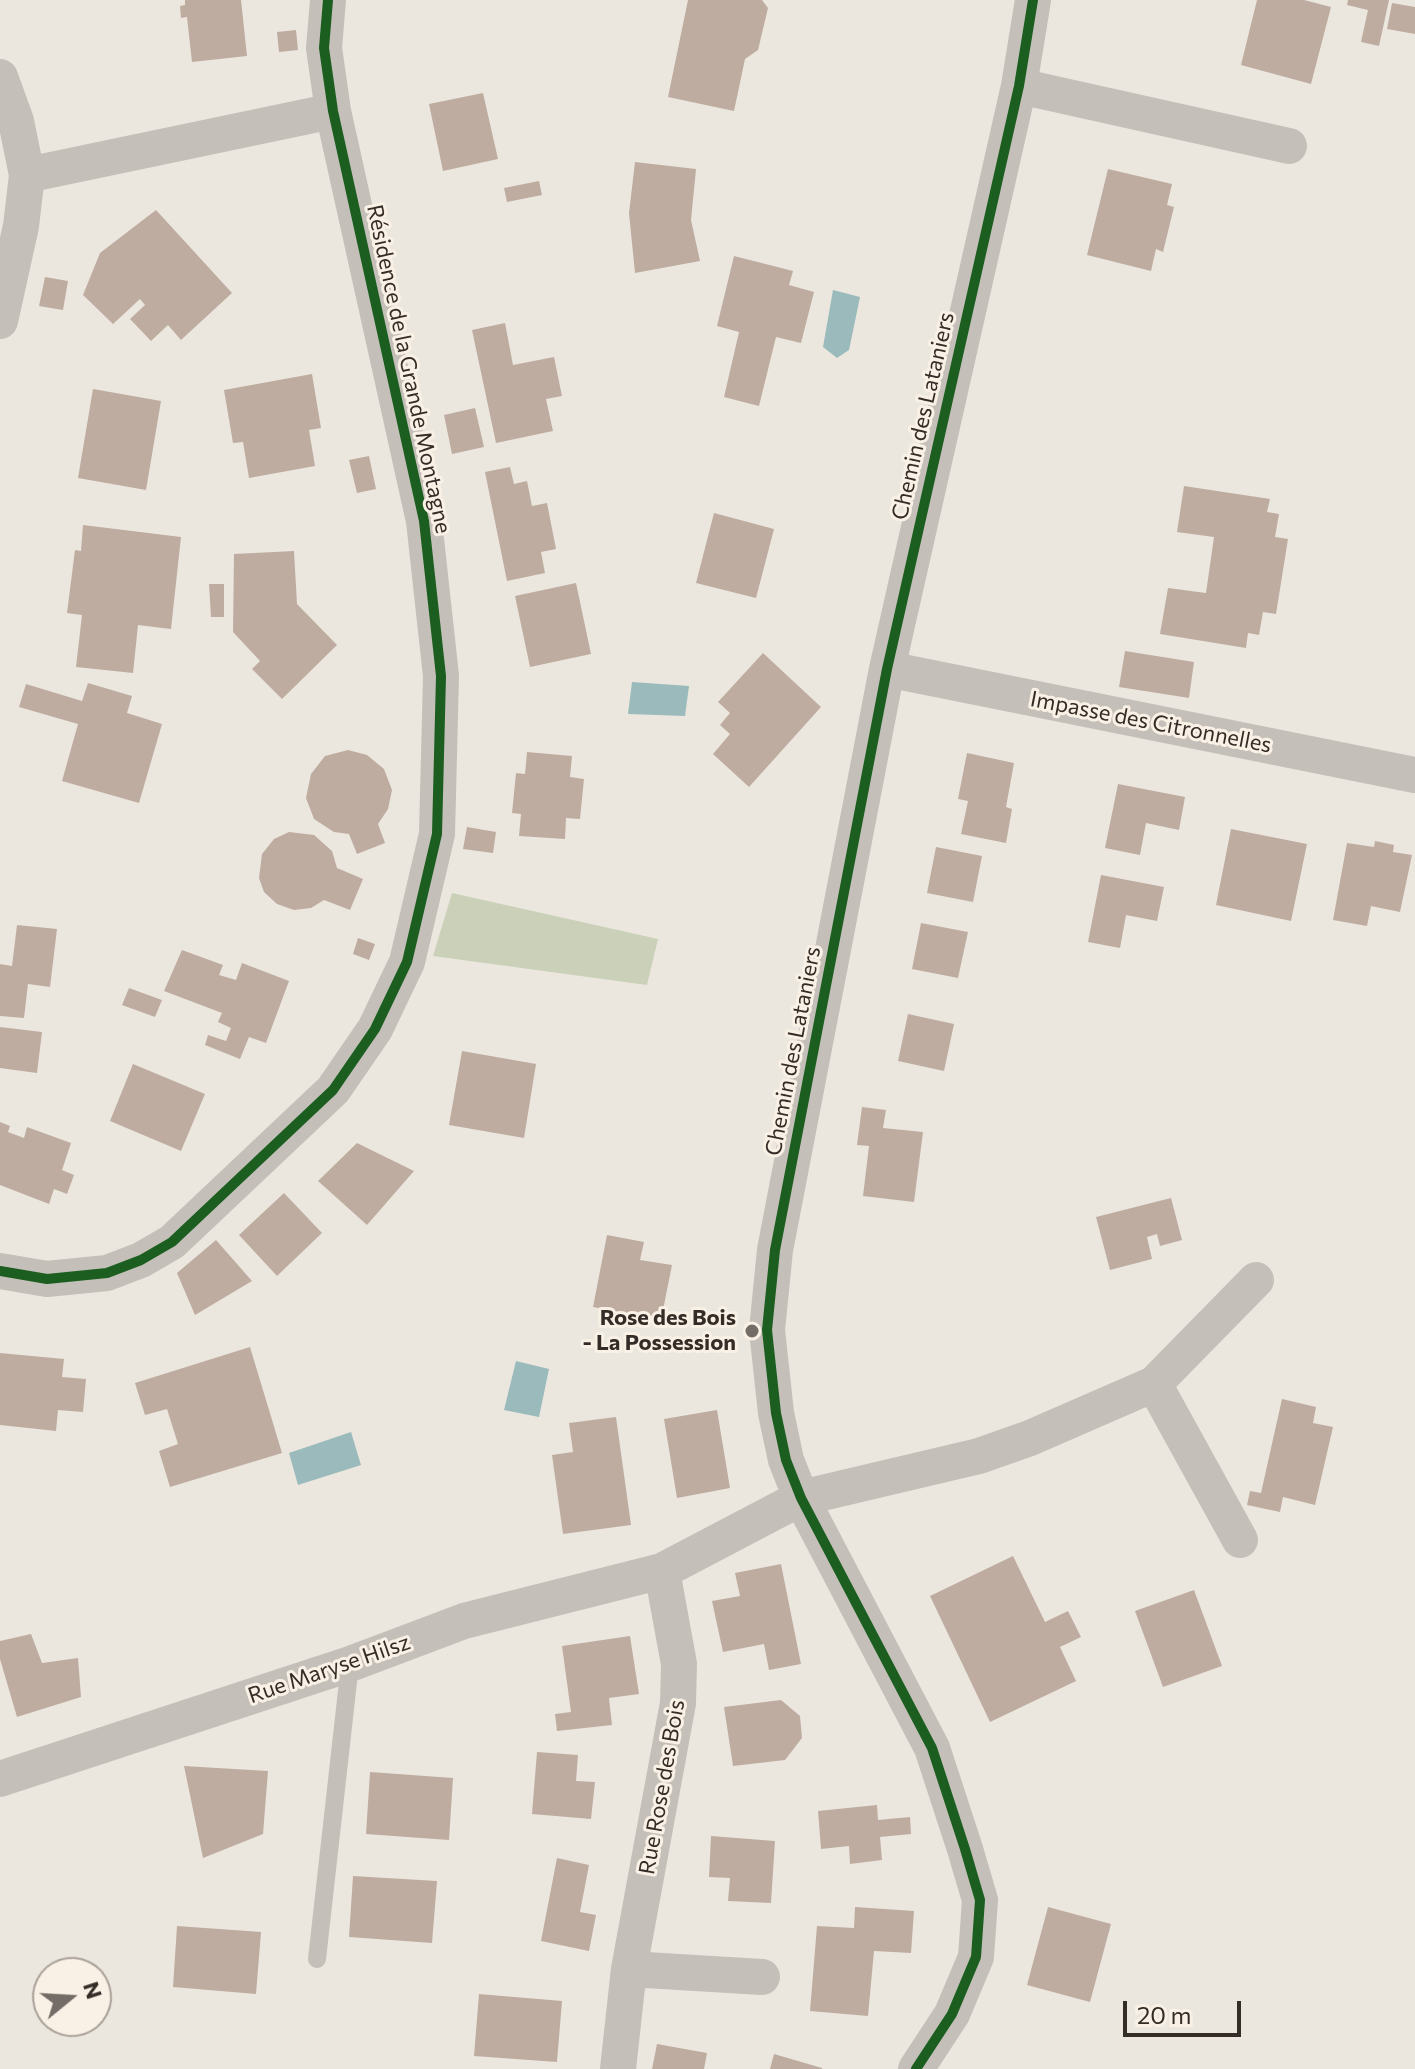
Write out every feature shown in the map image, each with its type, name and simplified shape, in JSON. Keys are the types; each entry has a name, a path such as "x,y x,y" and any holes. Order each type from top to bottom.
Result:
{"street":[{"name":"Résidence de la Grande Montagne","path":"0,1271 47,1279 107,1273 141,1260 172,1242 333,1090 375,1029 407,962 437,834 441,676 424,521 333,111 324,48 328,0"},
{"name":"Chemin des Lataniers","path":"916,2069 952,2014 976,1957 980,1900 932,1748 801,1498 786,1460 776,1413 767,1330 774,1263 887,669 1019,86 1033,0"},
{"path":"0,77 16,121 27,175 21,226 0,321"},
{"path":"1019,86 1289,146"},
{"path":"27,175 333,111"},
{"name":"Impasse des Citronnelles","path":"887,669 1415,775"},
{"path":"662,1571 801,1498 979,1456 1030,1438 1154,1384 1256,1280"},
{"path":"1154,1384 1240,1540"},
{"name":"Rue Maryse Hilsz","path":"0,1779 350,1664 464,1621 662,1571"},
{"name":"Rue Rose des Bois","path":"618,2069 629,1969 678,1703 679,1664 662,1571"},
{"path":"629,1969 762,1977"}],"lane":[{"path":"317,1959 350,1664"}],"green space":[{"path":"452,893 658,939 647,985 433,956"}],"water":[{"path":"833,290 860,297 849,350 837,358 823,347"},
{"path":"632,682 689,686 685,716 628,714"},
{"path":"516,1361 549,1369 539,1417 504,1410"},
{"path":"351,1432 361,1465 298,1485 289,1453"}],"building":[{"path":"185,0 241,0 247,56 192,62 187,17 181,18 180,6 185,5"},
{"path":"688,0 762,0 768,8 758,50 745,59 734,111 668,97"},
{"path":"1257,0 1304,0 1331,7 1311,84 1241,65"},
{"path":"1348,0 1389,0 1379,46 1361,42 1368,10 1347,5"},
{"path":"1392,3 1415,7 1415,34 1387,29"},
{"path":"296,30 298,50 279,52 277,32"},
{"path":"483,93 498,159 443,171 429,104"},
{"path":"635,162 696,169 691,220 700,261 635,273 629,213"},
{"path":"1108,169 1172,184 1167,205 1174,207 1163,252 1156,249 1151,271 1087,255"},
{"path":"539,181 542,195 507,202 504,188"},
{"path":"156,210 232,293 181,340 168,325 151,341 130,319 145,305 140,299 113,324 83,295 100,253"},
{"path":"734,256 793,271 789,285 814,292 801,343 776,337 759,406 724,397 739,332 717,326"},
{"path":"45,277 68,281 63,310 39,306"},
{"path":"505,323 513,365 554,357 562,396 546,399 553,431 496,443 472,330"},
{"path":"312,374 321,428 309,430 315,466 249,478 243,442 233,443 224,390"},
{"path":"93,389 161,401 146,490 78,478"},
{"path":"475,408 484,447 452,454 444,415"},
{"path":"369,456 376,489 357,493 349,460"},
{"path":"510,467 514,484 527,481 532,506 547,503 556,549 541,552 545,573 507,581 485,472"},
{"path":"1184,486 1270,499 1267,512 1279,514 1275,537 1288,539 1276,614 1263,612 1259,635 1248,633 1246,648 1160,634 1168,588 1206,593 1214,537 1177,532"},
{"path":"714,513 774,529 756,598 696,583"},
{"path":"83,525 181,537 171,629 138,625 133,673 76,667 82,615 67,613 75,550 81,551"},
{"path":"294,551 297,604 337,645 282,699 252,669 260,661 233,632 234,554"},
{"path":"576,583 591,654 530,667 515,596"},
{"path":"209,584 224,584 224,617 211,617"},
{"path":"1125,651 1194,662 1189,698 1119,687"},
{"path":"763,653 821,707 749,787 713,754 730,734 720,725 730,713 718,702"},
{"path":"88,683 132,696 127,713 162,724 139,803 62,781 78,724 19,707 26,684 82,701"},
{"path":"348,750 367,755 384,769 392,790 388,809 378,824 385,843 357,854 349,834 334,832 314,819 306,798 311,774 325,756"},
{"path":"527,752 572,756 570,777 584,779 580,819 566,818 565,839 519,836 521,814 512,813 516,773 525,774"},
{"path":"967,753 1014,763 1006,807 1012,809 1006,843 961,834 968,801 958,799"},
{"path":"1118,784 1185,797 1179,830 1146,823 1140,855 1105,848"},
{"path":"467,827 496,832 493,853 463,849"},
{"path":"1231,829 1307,844 1291,921 1216,905"},
{"path":"289,832 314,835 332,851 337,868 363,879 350,910 324,900 311,908 294,910 277,904 264,892 259,878 262,854 274,839"},
{"path":"1375,841 1394,845 1393,852 1412,855 1400,912 1371,906 1367,926 1333,920 1347,843 1374,847"},
{"path":"936,847 982,856 973,902 927,893"},
{"path":"1101,875 1164,887 1157,921 1126,915 1120,948 1088,942"},
{"path":"921,923 968,932 958,978 912,969"},
{"path":"17,925 57,929 50,987 28,984 24,1018 0,1016 0,964 12,966"},
{"path":"358,938 375,944 369,960 353,954"},
{"path":"182,950 223,965 219,975 236,980 242,963 289,981 266,1043 249,1037 240,1059 205,1045 208,1035 226,1041 231,1028 218,1022 222,1013 164,991"},
{"path":"129,988 162,1000 155,1017 122,1005"},
{"path":"908,1014 954,1024 944,1071 898,1061"},
{"path":"0,1027 42,1032 37,1073 0,1068"},
{"path":"462,1051 536,1064 524,1138 449,1125"},
{"path":"133,1064 205,1094 181,1151 110,1121"},
{"path":"862,1107 886,1110 883,1128 923,1132 914,1202 863,1196 869,1146 857,1145"},
{"path":"0,1122 10,1126 8,1132 24,1138 27,1127 71,1143 62,1170 74,1175 67,1194 54,1189 49,1204 0,1185"},
{"path":"357,1143 414,1171 367,1225 318,1181"},
{"path":"284,1193 322,1233 277,1276 239,1235"},
{"path":"1171,1198 1182,1240 1160,1246 1157,1234 1147,1237 1152,1259 1110,1270 1096,1217"},
{"path":"607,1235 644,1242 640,1260 672,1265 661,1320 593,1307"},
{"path":"216,1240 252,1281 195,1315 177,1273"},
{"path":"250,1347 282,1453 170,1487 159,1451 178,1444 167,1409 145,1415 135,1383"},
{"path":"0,1353 64,1359 62,1377 86,1379 83,1412 58,1410 56,1431 0,1425"},
{"path":"1282,1399 1316,1407 1313,1423 1333,1427 1315,1505 1283,1497 1280,1512 1247,1505 1250,1491 1261,1493"},
{"path":"717,1410 730,1488 677,1498 664,1419"},
{"path":"616,1417 631,1525 563,1534 552,1455 573,1452 569,1423"},
{"path":"1013,1556 1045,1622 1068,1611 1081,1637 1060,1647 1076,1681 990,1722 930,1596"},
{"path":"781,1564 801,1664 769,1670 764,1644 723,1652 712,1601 740,1596 735,1573"},
{"path":"1194,1590 1222,1666 1163,1687 1135,1611"},
{"path":"31,1634 42,1663 78,1658 81,1697 17,1717 0,1659 0,1641"},
{"path":"630,1636 639,1694 609,1698 612,1725 557,1731 555,1714 571,1712 562,1646"},
{"path":"781,1700 800,1716 802,1738 785,1760 733,1766 724,1707"},
{"path":"537,1752 578,1755 576,1781 595,1782 591,1819 532,1814"},
{"path":"184,1766 268,1771 263,1834 203,1858"},
{"path":"370,1772 453,1778 449,1840 366,1834"},
{"path":"877,1805 878,1820 910,1817 911,1834 880,1837 882,1860 850,1864 849,1846 821,1849 818,1811"},
{"path":"711,1836 775,1841 771,1903 728,1901 730,1878 709,1877"},
{"path":"557,1858 589,1865 580,1912 596,1915 589,1951 541,1941"},
{"path":"353,1876 437,1881 432,1943 349,1937"},
{"path":"855,1907 914,1911 911,1953 874,1951 868,2016 810,2011 817,1926 854,1928"},
{"path":"1048,1907 1111,1924 1090,2002 1027,1985"},
{"path":"177,1926 261,1932 256,1994 173,1987"},
{"path":"479,1994 562,2001 557,2062 474,2056"},
{"path":"657,2044 707,2053 704,2069 652,2069"},
{"path":"774,2054 822,2068 822,2069 770,2069"}],"cycle path":[{"path":"0,1271 47,1279 107,1273 141,1260 172,1242 333,1090 375,1029 407,962 437,834 441,676 424,521 333,111 324,48 328,0"},
{"path":"916,2069 952,2014 976,1957 980,1900 932,1748 801,1498 786,1460 776,1413 767,1330 775,1250 887,669 1019,86 1033,0"}],"place":[{"name":"Rose des Bois - La Possession","path":"752,1331"}]}
